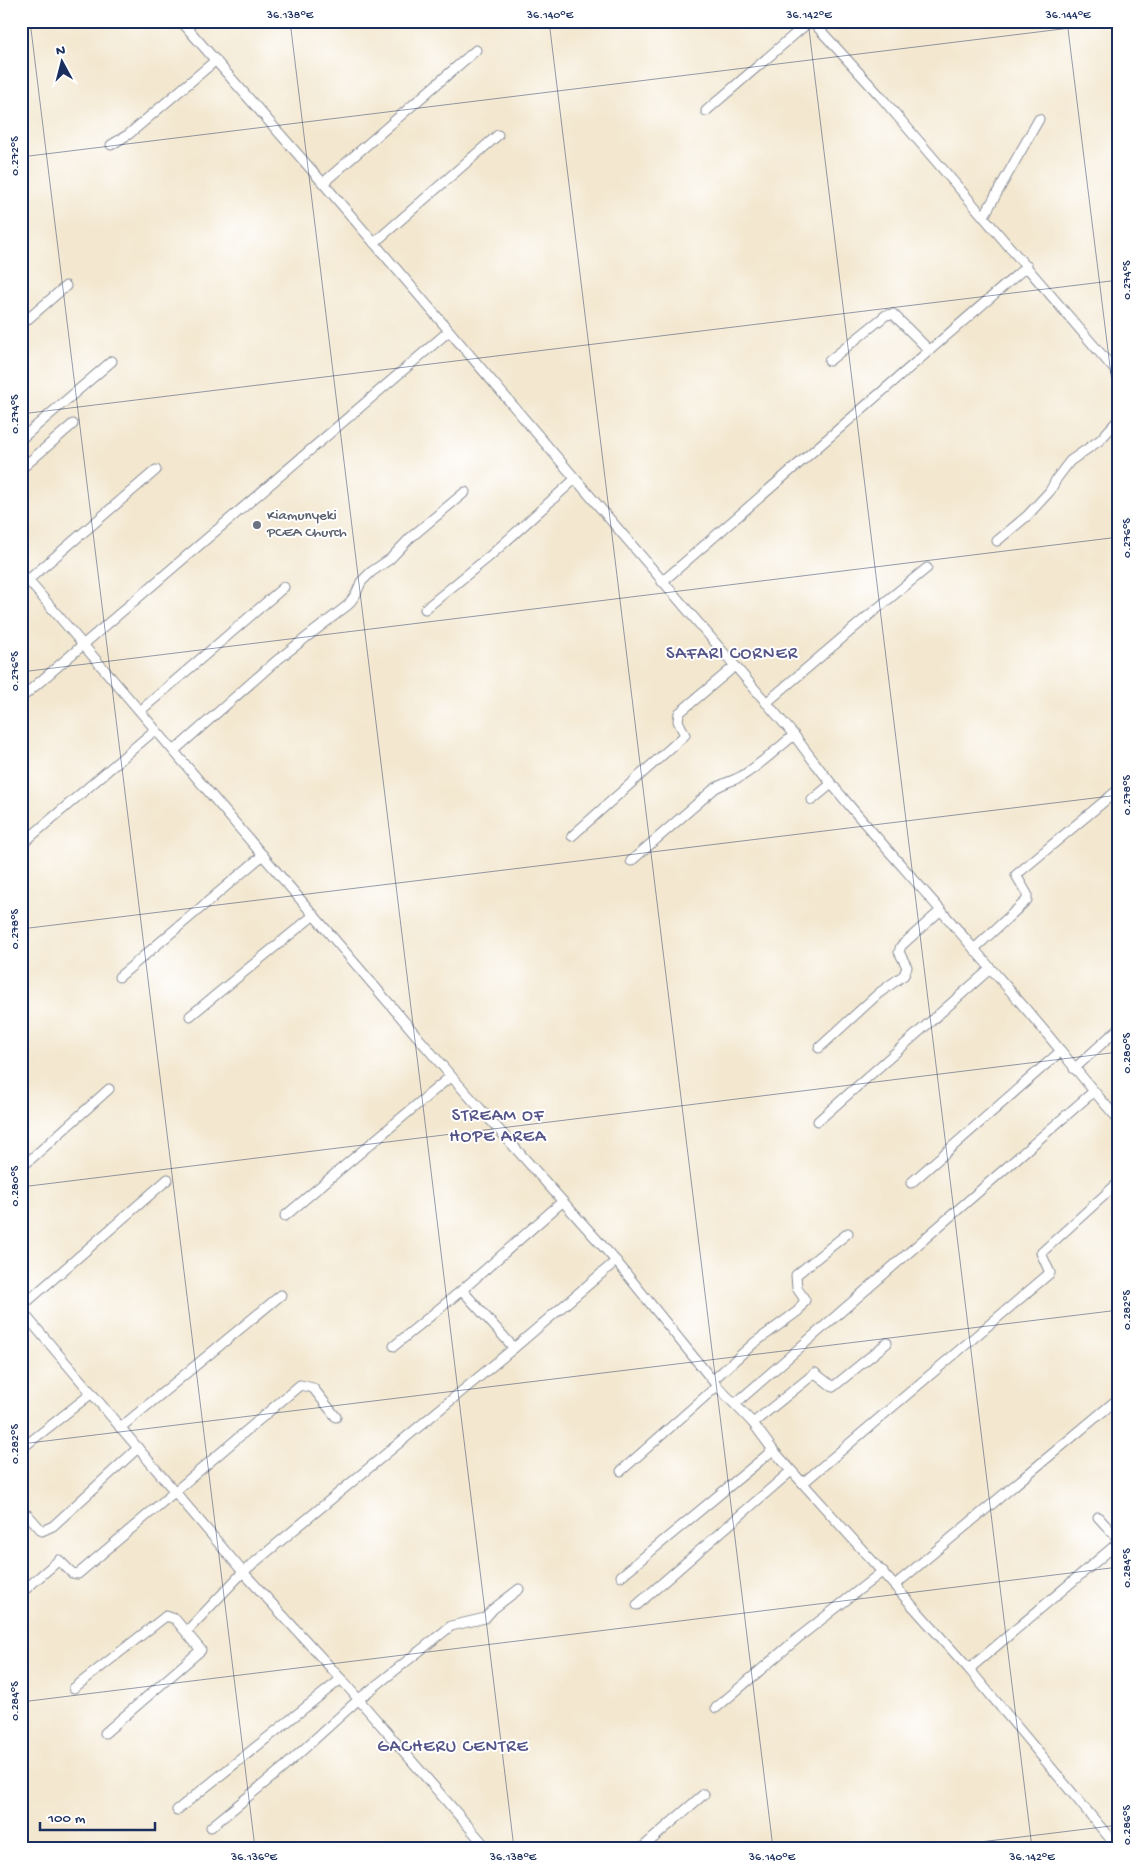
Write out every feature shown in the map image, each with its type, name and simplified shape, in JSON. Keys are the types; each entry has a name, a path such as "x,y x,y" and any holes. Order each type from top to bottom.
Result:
{"street":[{"path":"181,21 323,183 662,582 794,734 830,784 974,949 1061,1051 1093,1092 1119,1120"},
{"path":"706,112 811,21 881,97 1119,375"},
{"path":"323,183 476,50"},
{"path":"111,144 129,134 216,60"},
{"path":"984,216 1039,119"},
{"path":"374,243 498,135"},
{"path":"662,582 1027,266"},
{"path":"21,325 66,286"},
{"path":"829,361 886,315 893,314 929,350"},
{"path":"21,698 449,331"},
{"path":"21,439 112,361"},
{"path":"997,541 1027,516 1050,491 1057,478 1070,462 1100,440 1119,419"},
{"path":"21,469 73,424"},
{"path":"28,580 156,470"},
{"path":"425,609 491,555 575,479"},
{"path":"174,751 276,661 348,605 356,594 361,582 371,572 390,559 410,538 465,492"},
{"path":"766,703 927,568"},
{"path":"21,572 451,1076 616,1261 715,1383 753,1423 773,1450 969,1669 1118,1848"},
{"path":"140,711 284,587"},
{"path":"572,836 686,735 678,721 679,713 735,666"},
{"path":"21,845 155,730"},
{"path":"631,861 714,789 722,784 733,781 756,766 794,734"},
{"path":"812,800 830,784"},
{"path":"974,949 1027,900 1027,894 1016,875 1119,789"},
{"path":"119,976 263,855"},
{"path":"819,1048 879,992 904,974 908,967 899,952 901,946 940,911"},
{"path":"190,1016 314,915"},
{"path":"818,1121 990,968"},
{"path":"1074,1069 1119,1028"},
{"path":"912,1183 1061,1051"},
{"path":"285,1216 451,1076"},
{"path":"21,1168 109,1089"},
{"path":"735,1404 1093,1092"},
{"path":"168,1179 21,1309 243,1572 341,1678 487,1848"},
{"path":"803,1483 1050,1273 1041,1253 1119,1182"},
{"path":"394,1346 462,1290 562,1202"},
{"path":"621,1471 715,1383 754,1343 798,1311 806,1300 797,1288 796,1275 848,1233"},
{"path":"187,1631 243,1572 514,1348 616,1261"},
{"path":"462,1290 514,1348"},
{"path":"120,1428 281,1295"},
{"path":"753,1423 815,1373 833,1387 887,1344"},
{"path":"21,1593 59,1560 72,1573 78,1574 300,1385 313,1388 336,1417"},
{"path":"21,1449 92,1393"},
{"path":"895,1585 1119,1398"},
{"path":"21,1521 28,1515 42,1532 53,1526 138,1448"},
{"path":"621,1576 773,1450"},
{"path":"637,1606 792,1471"},
{"path":"969,1669 1119,1541 1098,1517"},
{"path":"716,1708 798,1638 883,1571"},
{"path":"211,1827 283,1768 359,1700 451,1626 457,1623 478,1621 485,1618 493,1609 519,1589"},
{"path":"74,1688 162,1618 171,1616 187,1631 201,1653 105,1733"},
{"path":"177,1810 341,1678"},
{"path":"642,1848 704,1794"}],"place":[{"name":"Kiamunyeki PCEA Church","path":"257,525"}],"district":[{"name":"SAFARI CORNER","path":"732,654"},
{"name":"STREAM OF HOPE AREA","path":"498,1126"},
{"name":"GACHERU CENTRE","path":"453,1747"}]}
